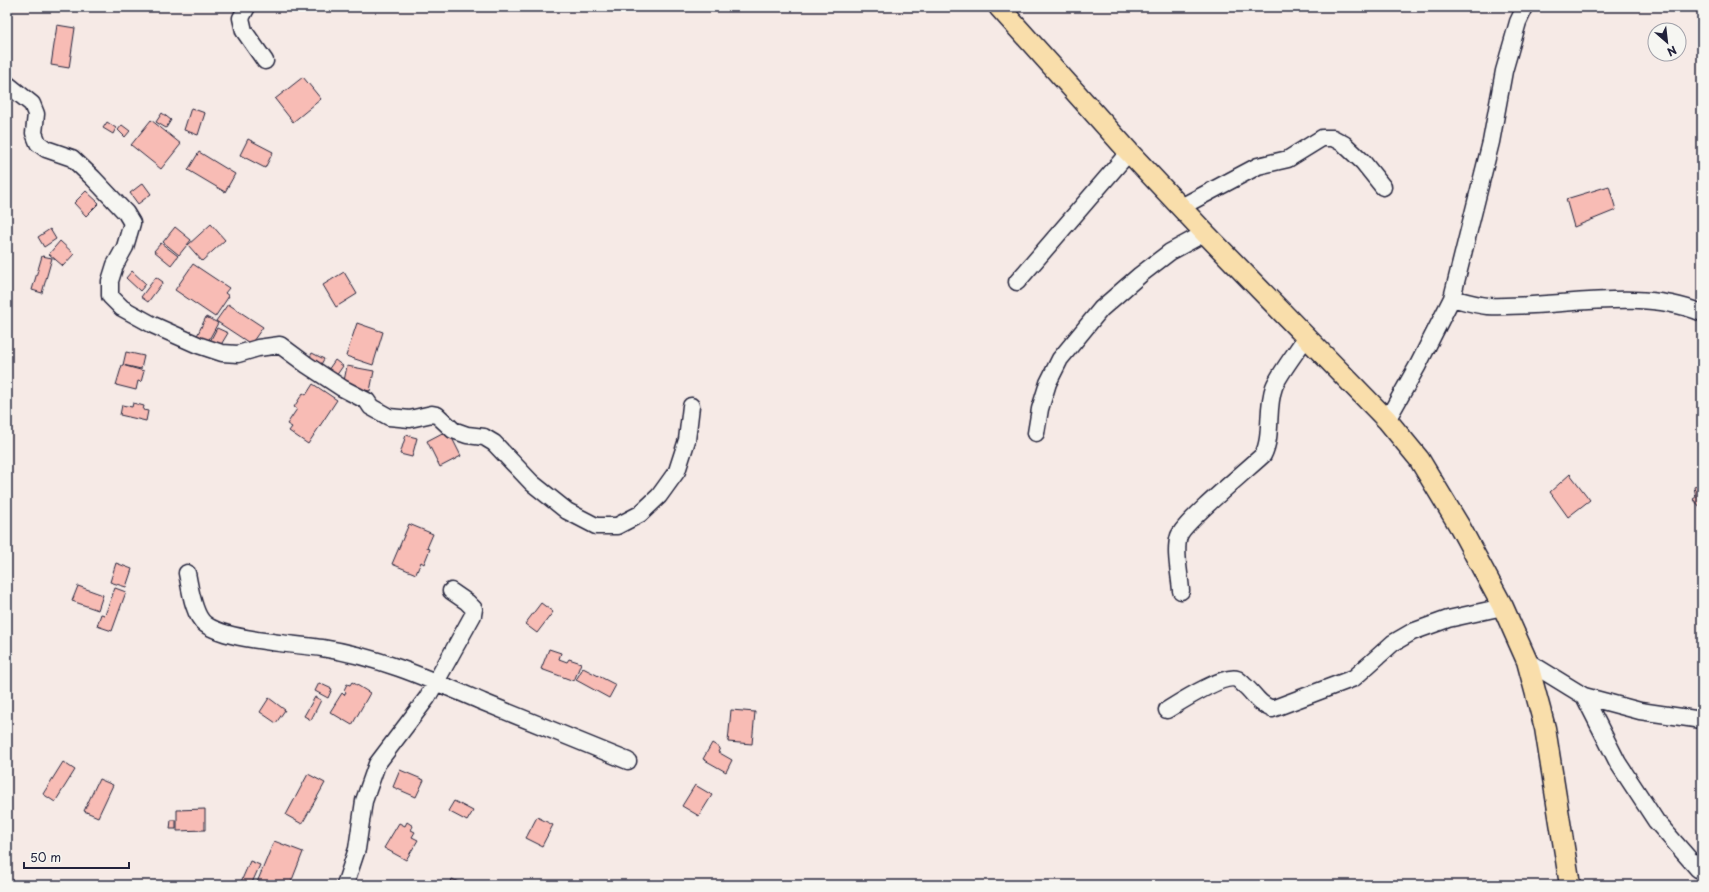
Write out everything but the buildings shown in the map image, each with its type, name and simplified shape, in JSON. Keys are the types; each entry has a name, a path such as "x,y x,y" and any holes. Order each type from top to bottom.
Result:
{"main road":[{"path":"999,7 1129,152 1387,420 1418,459 1460,527 1503,607 1527,661 1545,728 1570,885"}],"street":[{"path":"247,7 241,18 244,31 265,61"},
{"path":"1387,420 1418,365 1452,298 1491,142 1504,71 1518,22 1525,7"},
{"path":"7,84 32,104 36,114 34,133 38,143 46,149 72,158 126,213 132,223 125,247 110,281 110,296 122,308 160,328 198,345 222,353 238,354 258,348 280,345 307,365 342,388 366,401 371,407 389,418 410,419 432,414 437,415 453,430 467,435 484,437 494,443 532,483 567,511 596,526 617,526 640,514 660,496 677,471 687,440 691,406"},
{"path":"1181,207 1258,166 1288,159 1322,138 1333,138 1344,144 1363,162 1384,187"},
{"path":"1017,282 1129,152"},
{"path":"1036,433 1040,409 1048,384 1060,359 1101,309 1140,275 1164,257 1206,233"},
{"path":"1452,298 1486,306 1648,300 1684,305 1702,313"},
{"path":"1181,591 1178,555 1179,536 1184,528 1197,515 1263,455 1266,449 1269,412 1274,387 1306,337"},
{"path":"187,573 199,618 205,624 215,629 230,635 323,648 370,658 436,681 628,761"},
{"path":"345,885 357,848 364,801 377,764 427,698 473,614 474,609 471,605 451,591"},
{"path":"1167,710 1211,684 1228,679 1236,679 1245,686 1262,705 1272,709 1354,678 1393,643 1412,632 1448,619 1503,607"},
{"path":"1527,661 1584,696 1640,711 1702,720"},
{"path":"1584,696 1618,764 1656,821 1698,869"}]}
